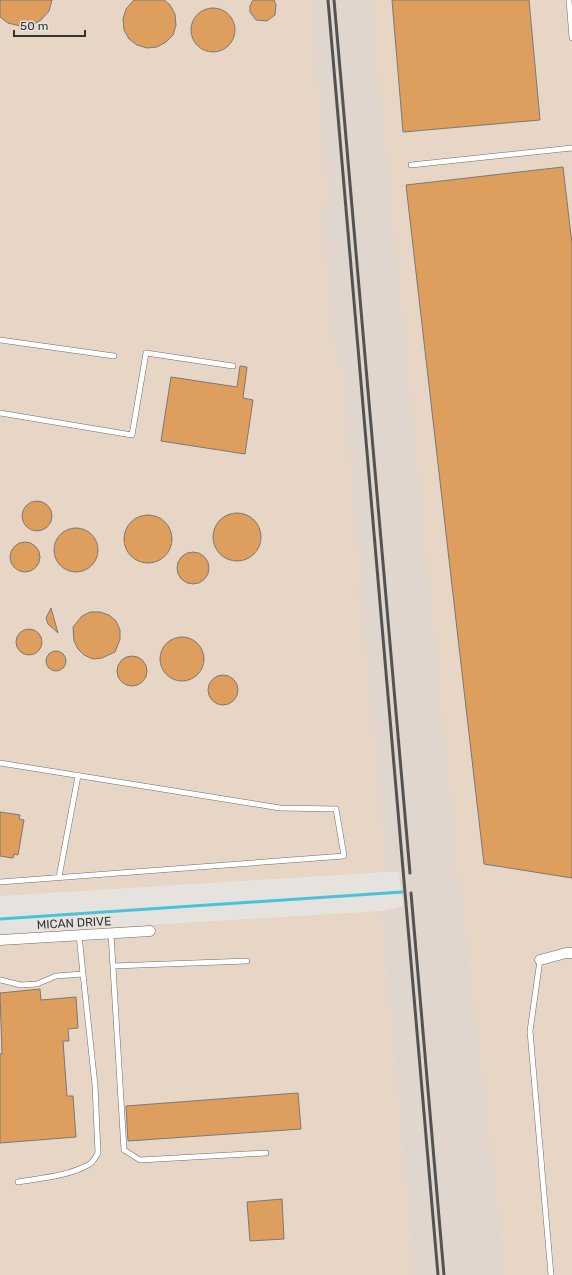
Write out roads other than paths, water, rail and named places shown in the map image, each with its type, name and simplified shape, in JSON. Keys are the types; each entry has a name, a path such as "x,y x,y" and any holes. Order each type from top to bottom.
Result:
{"street":[{"name":"MICAN DRIVE","path":"0,940 150,931"},
{"path":"540,960 566,953 572,953"}],"lane":[{"path":"568,0 572,38"},
{"path":"411,165 572,148"},
{"path":"0,340 114,356"},
{"path":"0,413 132,435 146,352 233,366"},
{"path":"0,763 280,808 336,809 344,856 0,882"},
{"path":"59,878 78,776"},
{"path":"111,934 124,1150 140,1160 266,1153"},
{"path":"18,1182 63,1174 89,1165 95,1160 98,1153 95,1085 79,935"},
{"path":"540,960 530,1031 550,1275"},
{"path":"113,966 247,961"},
{"path":"0,980 21,985 29,985 37,984 56,976 83,974"}],"waterway":[{"path":"0,919 402,892"}],"railway":[{"path":"328,0 438,1275"},
{"path":"334,0 410,873"},
{"path":"411,893 444,1275"}]}
